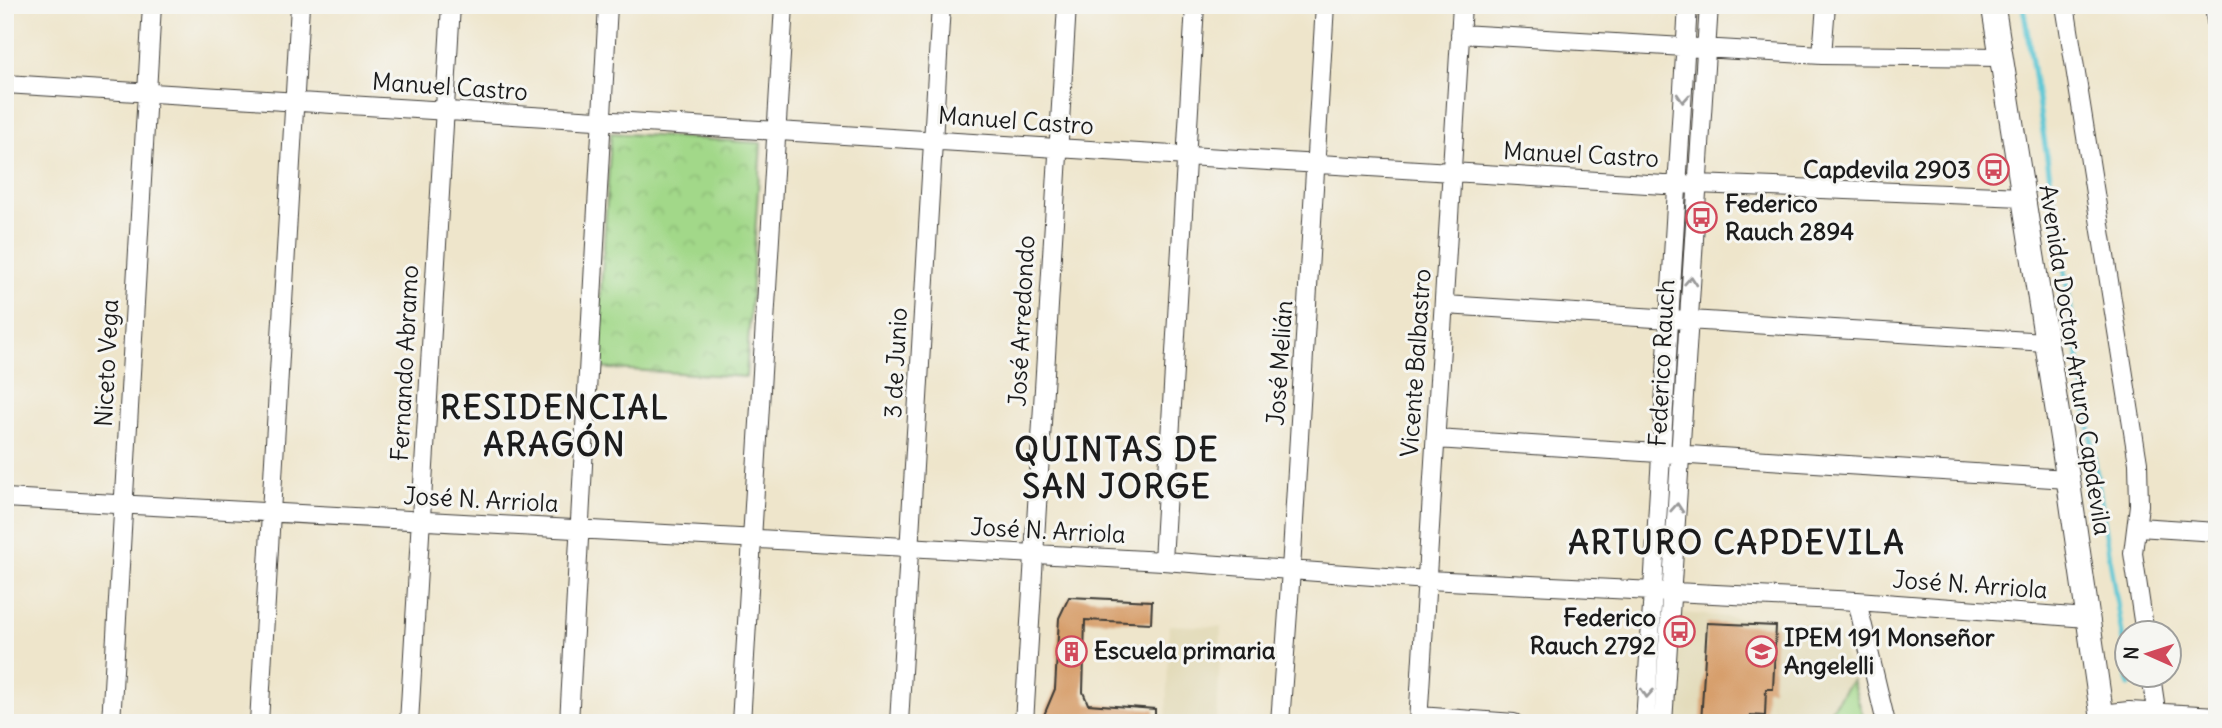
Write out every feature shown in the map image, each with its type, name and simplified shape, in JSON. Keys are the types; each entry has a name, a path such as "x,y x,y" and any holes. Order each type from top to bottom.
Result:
{"main road":[{"name":"Avenida Doctor Arturo Capdevila","path":"1993,5 2068,479 2102,719"}],"street":[{"name":"Niceto Vega","path":"111,723 152,5"},
{"path":"259,723 300,5"},
{"name":"Fernando Abramo","path":"409,723 451,5"},
{"path":"569,723 608,5"},
{"path":"741,723 784,5"},
{"name":"3 de Junio","path":"899,723 941,5"},
{"name":"José Arredondo","path":"1024,723 1067,5"},
{"path":"1163,561 1195,5"},
{"name":"José Melián","path":"1280,723 1292,570 1325,5"},
{"name":"Vicente Balbastro","path":"1419,720 1462,5"},
{"name":"Federico Rauch","path":"1663,723 1662,453 1688,5"},
{"name":"Federico Rauch","path":"1645,723 1681,454 1709,5"},
{"path":"1822,55 1826,5"},
{"path":"2065,5 2138,463 2138,527 2133,553 2143,620"},
{"path":"2214,5 2217,29"},
{"path":"1460,34 1822,55 2001,57"},
{"name":"Manuel Castro","path":"5,84 1678,184 2023,197"},
{"path":"1444,305 2046,342"},
{"path":"1436,439 2068,479"},
{"name":"José N. Arriola","path":"5,498 1163,561 1428,580 1857,601 2087,618"},
{"path":"2138,527 2217,532"},
{"path":"1857,601 1886,723"},
{"path":"2153,690 2157,718"},
{"path":"2102,719 2129,711 2157,718 2217,716"},
{"path":"1419,720 1514,723"}],"shaded area":[{"name":"IPEM 191 Monseñor Angelelli","path":"1681,613 1836,626 1852,679 1820,723 1674,723"},
{"path":"1169,625 1221,627 1217,723 1166,723"}],"green space":[{"path":"611,133 761,143 746,377 596,368"},
{"path":"1852,680 1865,723 1821,723"}],"building":[{"name":"Escuela primaria","path":"1069,597 1152,601 1151,623 1085,620 1083,692 1088,704 1155,709 1155,723 1050,723 1044,715 1055,689 1059,618"},
{"path":"1707,623 1776,626 1773,689 1766,689 1765,716 1751,715 1750,723 1701,723"}],"waterway":[{"path":"2023,5 2120,620"}],"place":[{"name":"Capdevila 2903","path":"1994,170"},
{"name":"Federico Rauch 2894","path":"1702,218"},
{"name":"Federico Rauch 2792","path":"1679,632"},
{"name":"Escuela primaria","path":"1071,651"},
{"name":"IPEM 191 Monseñor Angelelli","path":"1761,652"}],"district":[{"name":"RESIDENCIAL ARAGÓN","path":"555,426"},
{"name":"QUINTAS DE SAN JORGE","path":"1117,468"},
{"name":"ARTURO CAPDEVILA","path":"1737,543"}]}
